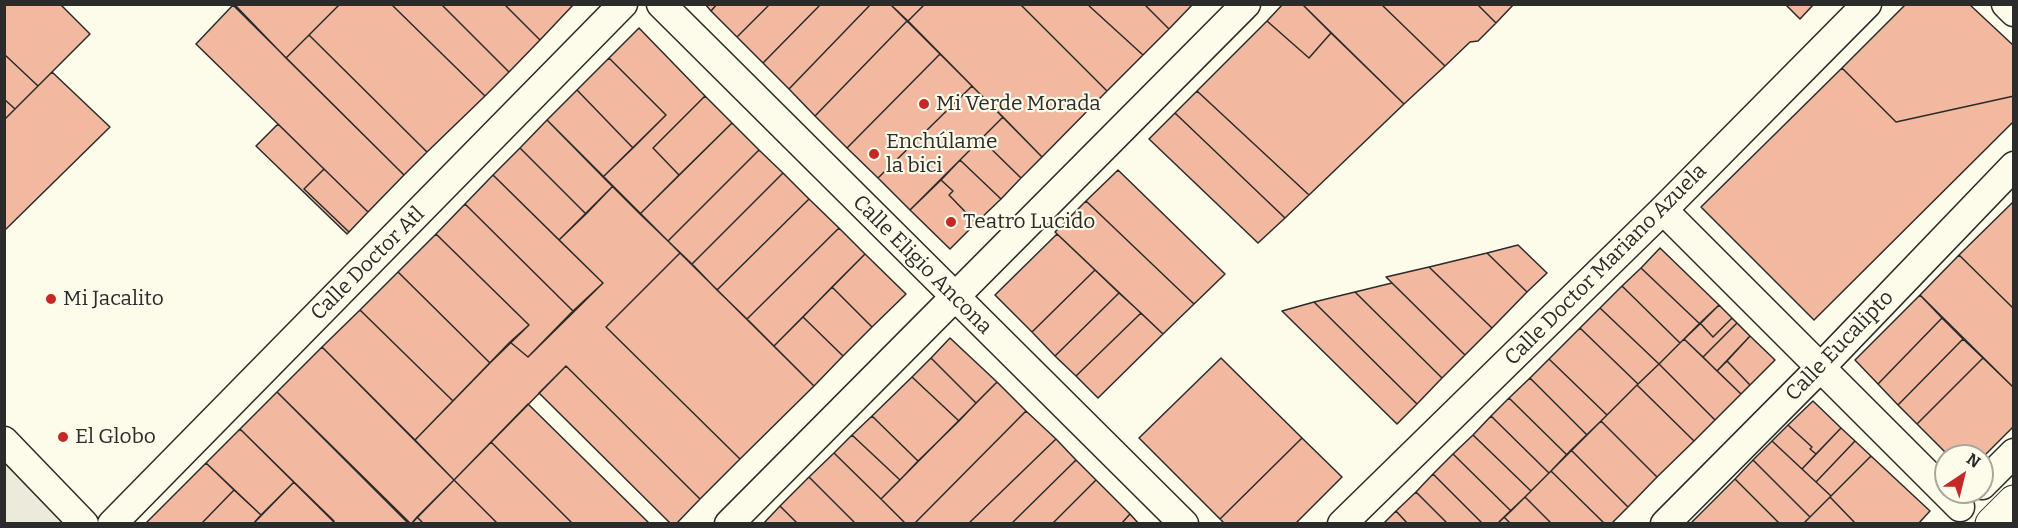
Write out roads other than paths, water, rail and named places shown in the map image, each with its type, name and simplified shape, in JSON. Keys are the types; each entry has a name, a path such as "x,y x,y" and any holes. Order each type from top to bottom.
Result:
{"main road":[{"path":"1992,524 2013,502"}],"street":[{"name":"Calle Doctor Atl","path":"112,524 623,4"},
{"name":"Calle Eligio Ancona","path":"661,4 1184,524"},
{"path":"729,524 1246,4"},
{"name":"Calle Doctor Mariano Azuela","path":"1342,524 1663,210 1867,4"},
{"path":"2006,4 2013,12"},
{"name":"Calle Eucalipto","path":"1665,524 1820,368 2013,166"},
{"path":"1663,210 1960,508"},
{"path":"4,441 84,524"},
{"path":"1994,473 2013,453"}],"place":[{"name":"Mi Verde Morada","path":"924,104"},
{"name":"Enchúlame la bici","path":"874,154"},
{"name":"Teatro Lucido","path":"951,222"},
{"name":"Mi Jacalito","path":"51,299"},
{"name":"El Globo","path":"63,437"}]}
